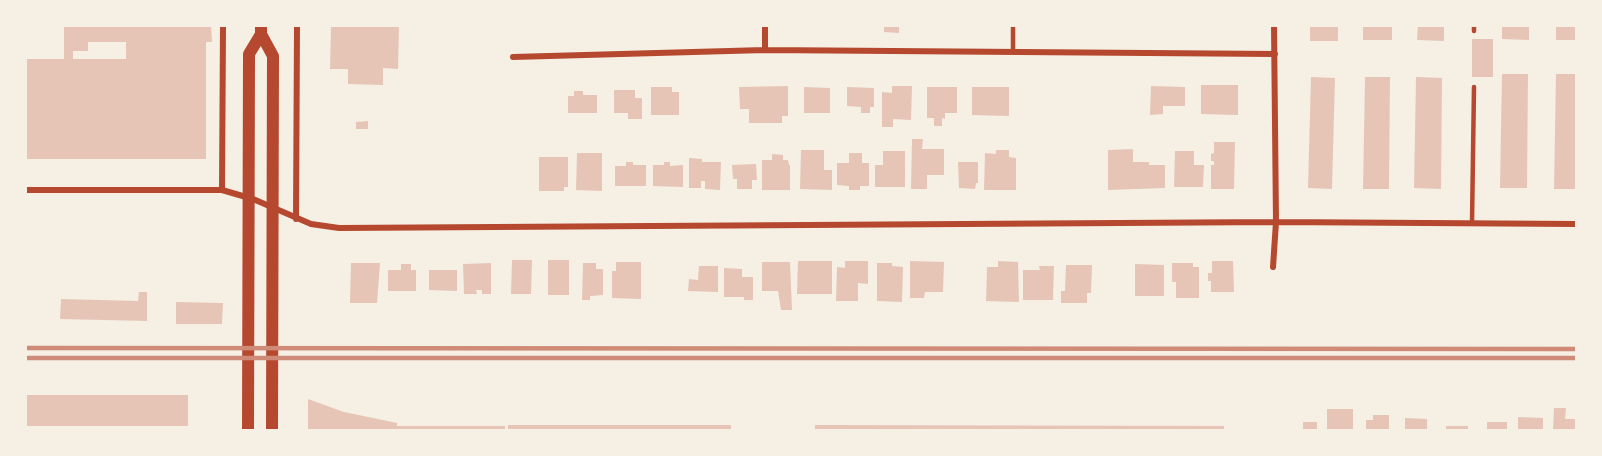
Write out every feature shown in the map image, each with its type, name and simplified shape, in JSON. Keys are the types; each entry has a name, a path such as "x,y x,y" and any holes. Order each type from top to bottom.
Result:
{"main road":[{"path":"248,430 249,54 261,30"},
{"path":"261,30 273,56 272,430"}],"street":[{"path":"222,190 223,26"},
{"path":"296,219 297,26"},
{"path":"765,26 765,50"},
{"path":"1273,267 1276,222 1274,26"},
{"path":"513,57 765,50 1275,54"},
{"path":"26,190 222,190 253,199 296,219 325,227 339,228 1276,222 1576,224"}],"lane":[{"path":"1013,26 1013,52"},
{"path":"1472,223 1474,87"}],"building":[{"path":"64,26 211,26 212,42 206,42 206,159 26,159 26,59 64,59","holes":["88,42 126,42 126,59 73,59 73,51 88,51"]},
{"path":"331,26 399,26 398,69 383,68 383,85 348,84 348,69 330,69"},
{"path":"884,26 899,26 899,33 884,32"},
{"path":"1310,26 1338,26 1338,41 1310,41"},
{"path":"1363,26 1392,26 1392,40 1363,40"},
{"path":"1418,26 1444,26 1444,41 1417,40"},
{"path":"1502,26 1529,26 1529,40 1502,39"},
{"path":"1556,26 1576,26 1576,40 1556,40"},
{"path":"1472,39 1493,39 1493,77 1472,77"},
{"path":"1502,74 1528,74 1527,188 1500,188"},
{"path":"1556,74 1576,74 1576,189 1554,189"},
{"path":"1311,77 1335,78 1332,189 1308,188"},
{"path":"1365,77 1390,77 1389,189 1363,189"},
{"path":"1416,77 1442,78 1441,189 1414,188"},
{"path":"1201,85 1238,85 1238,115 1201,114"},
{"path":"788,86 788,116 782,116 782,123 749,123 749,109 740,109 739,87"},
{"path":"892,86 912,86 911,120 893,119 893,127 882,127 882,92 892,93"},
{"path":"1151,86 1185,87 1185,106 1163,106 1163,114 1150,115"},
{"path":"651,87 672,87 672,92 679,92 679,115 651,115"},
{"path":"804,87 830,88 830,113 804,113"},
{"path":"847,87 874,88 874,107 870,107 870,113 861,113 861,107 847,106"},
{"path":"927,87 957,87 957,113 945,113 942,126 934,126 934,118 927,118"},
{"path":"972,87 1009,87 1009,116 972,115"},
{"path":"614,90 635,90 635,98 642,98 642,119 628,119 628,113 614,113"},
{"path":"574,91 583,91 583,95 597,95 597,113 568,113 568,96 574,96"},
{"path":"368,121 368,129 356,129 356,122"},
{"path":"912,139 923,139 922,149 944,149 944,175 927,175 927,189 911,189"},
{"path":"1214,142 1235,142 1234,189 1211,189 1211,165 1214,165 1214,161 1211,161 1211,154 1214,153"},
{"path":"1133,149 1133,162 1165,165 1165,188 1108,190 1108,150"},
{"path":"801,150 824,150 824,170 832,170 832,190 800,189"},
{"path":"996,150 1009,150 1009,157 1016,158 1016,190 984,190 985,153 996,154"},
{"path":"883,151 905,151 905,187 875,187 875,165 883,165"},
{"path":"1175,151 1194,151 1194,165 1204,165 1203,187 1174,187"},
{"path":"577,153 602,153 602,191 576,190"},
{"path":"849,153 862,153 862,163 869,163 869,186 860,186 860,190 849,190 849,186 837,185 837,163 849,163"},
{"path":"772,154 783,155 783,160 788,160 790,190 762,190 762,160 772,160"},
{"path":"539,157 568,157 568,187 564,187 564,191 539,191"},
{"path":"689,158 702,159 702,162 721,162 720,190 705,189 705,181 701,181 701,188 689,188"},
{"path":"626,162 633,162 633,165 646,165 646,186 615,186 615,166 626,166"},
{"path":"664,162 670,162 670,166 683,165 683,187 653,186 653,165 664,165"},
{"path":"958,162 978,162 978,183 975,189 959,188"},
{"path":"756,164 757,180 752,180 752,189 737,189 737,179 733,179 732,165"},
{"path":"512,260 532,260 531,294 511,294"},
{"path":"548,260 569,260 569,295 548,295"},
{"path":"798,261 832,261 832,294 797,294"},
{"path":"845,261 868,261 868,284 858,283 858,301 836,301 837,267 845,268"},
{"path":"910,261 944,262 943,292 925,292 924,298 910,298"},
{"path":"998,261 1018,262 1019,302 986,301 987,267 998,267"},
{"path":"1212,261 1233,261 1234,292 1211,292 1208,273 1212,273"},
{"path":"616,262 641,262 641,299 612,298 612,271 616,271"},
{"path":"762,262 790,262 792,310 781,310 778,291 762,291"},
{"path":"351,263 380,263 377,303 350,303"},
{"path":"491,263 491,294 482,294 482,290 476,290 477,294 464,294 463,264"},
{"path":"583,263 596,263 596,269 603,269 603,295 590,296 590,300 582,300"},
{"path":"877,263 892,263 892,266 903,267 902,302 877,301"},
{"path":"1172,263 1193,263 1193,267 1199,267 1199,298 1176,298 1176,282 1172,282"},
{"path":"401,264 411,264 411,270 416,270 416,291 388,291 388,270 401,270"},
{"path":"1135,264 1164,265 1164,296 1135,296"},
{"path":"1066,265 1092,265 1091,293 1087,293 1087,303 1061,303 1061,291 1065,291"},
{"path":"699,266 718,266 718,292 688,291 689,279 698,280"},
{"path":"1039,266 1054,266 1053,300 1023,300 1023,270 1040,270"},
{"path":"724,268 742,269 742,277 753,277 753,300 744,300 744,297 724,297"},
{"path":"429,270 457,270 457,291 429,290"},
{"path":"139,292 147,292 147,321 60,319 61,299 138,301"},
{"path":"176,302 223,303 222,324 176,324"},
{"path":"26,395 188,395 188,426 26,426"},
{"path":"308,399 344,412 397,423 397,426 505,426 505,430 308,430"},
{"path":"1554,408 1566,408 1565,419 1576,419 1576,430 1553,430"},
{"path":"1327,409 1353,409 1353,430 1327,430"},
{"path":"1373,415 1389,415 1389,430 1366,430 1366,420 1373,420"},
{"path":"1518,417 1543,418 1543,430 1518,430"},
{"path":"1405,418 1427,419 1427,430 1405,430"},
{"path":"1303,422 1317,422 1317,430 1303,430"},
{"path":"1487,422 1507,422 1507,430 1487,430"},
{"path":"508,425 731,425 731,430 508,430"},
{"path":"815,425 1224,426 1224,430 815,430"},
{"path":"1446,426 1468,426 1468,430 1446,430"}],"railway":[{"path":"26,348 1576,349"},
{"path":"26,358 1576,358"}]}
